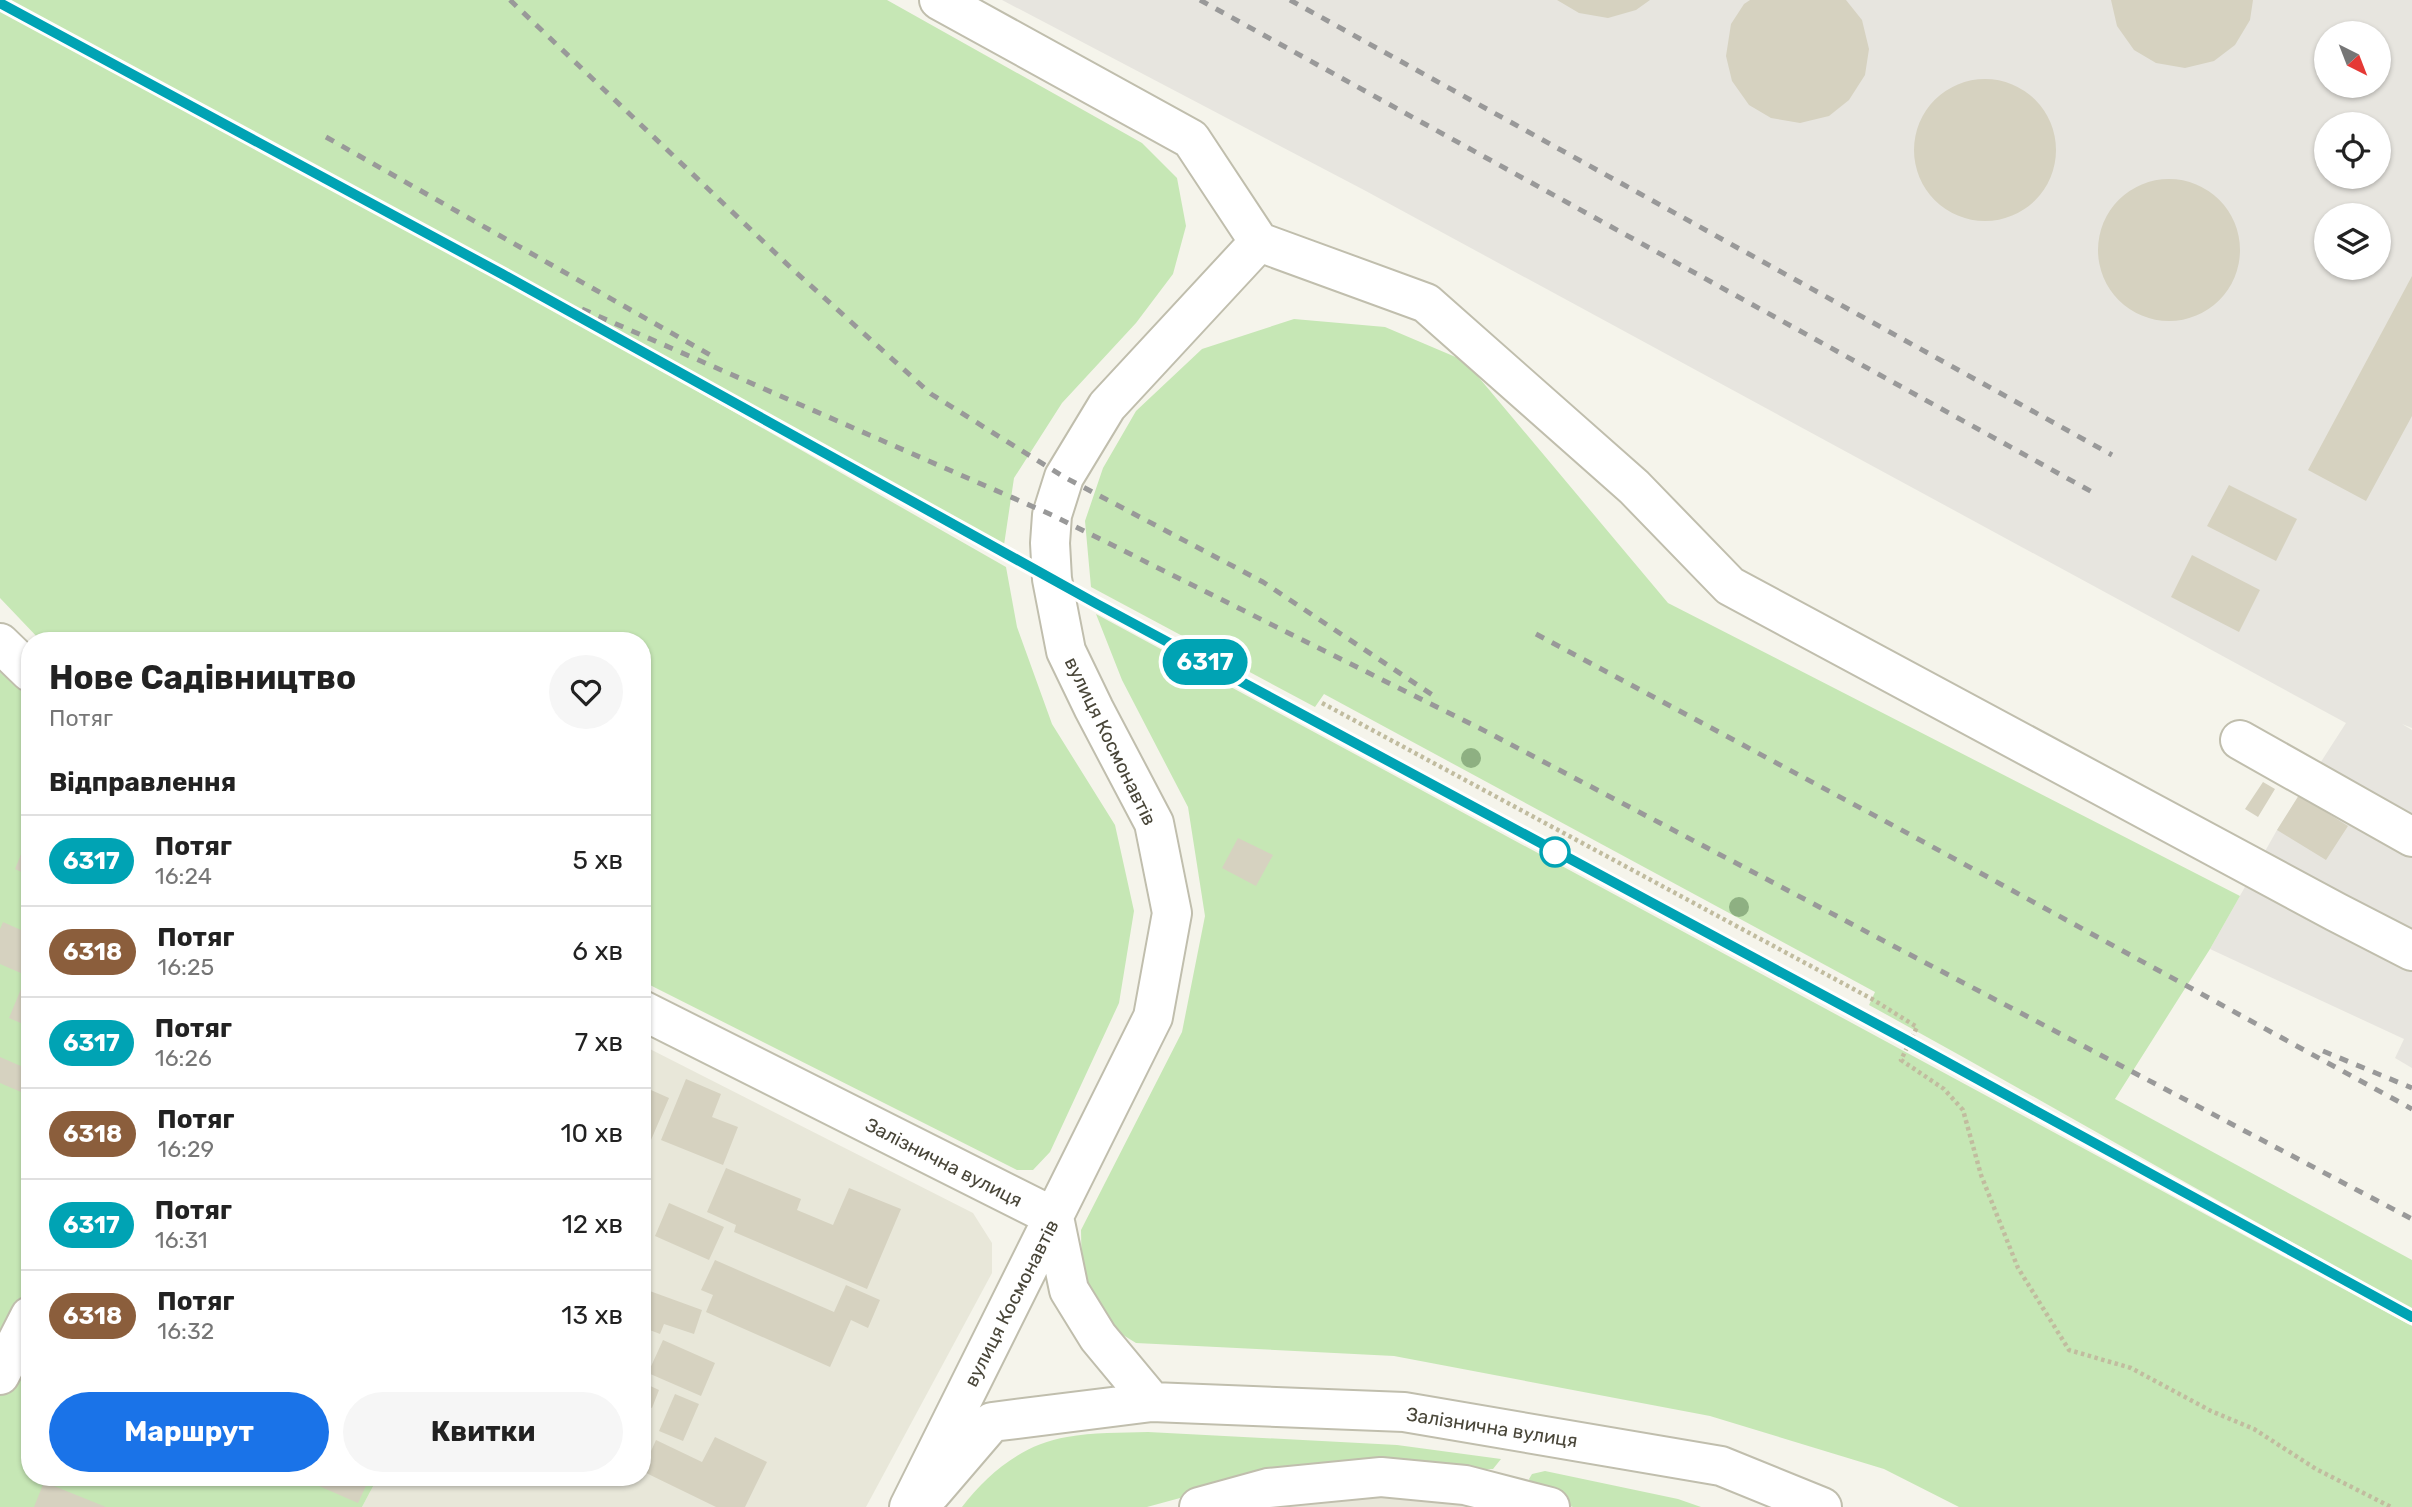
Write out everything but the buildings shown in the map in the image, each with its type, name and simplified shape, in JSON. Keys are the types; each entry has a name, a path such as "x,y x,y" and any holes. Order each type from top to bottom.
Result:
{"street":[{"path":"939,0 1191,139 1259,242 1426,303 1634,487 1730,586 2312,900 2412,951"},
{"name":"вулиця Космонавтів","path":"909,1507 1153,1017 1172,913 1154,823 1066,651 1052,579 1052,515 1064,477 1107,406 1259,242"},
{"path":"0,643 21,663"},
{"path":"2240,740 2412,837"},
{"name":"Залізнична вулиця","path":"651,1015 1054,1217"},
{"path":"1054,1217 1069,1290 1098,1337 1152,1402"},
{"path":"0,1375 21,1334"},
{"name":"Залізнична вулиця","path":"919,1507 992,1422 1152,1402 1404,1412 1721,1465 1822,1507"},
{"path":"1199,1507 1268,1488 1381,1477 1465,1485 1550,1507"}],"path":[{"path":"1322,703 1860,992 1917,1027 1901,1060 1944,1089 1963,1110 1981,1175 2018,1268 2069,1350 2131,1368 2211,1411 2254,1429 2316,1469 2391,1507"}],"shaded area":[{"path":"1002,0 2412,0 2412,728 2402,724 2412,730 2412,1068 2395,1058 2404,1039 2210,949 2277,830 2346,723 1364,190"},
{"path":"651,1050 973,1213 992,1243 992,1273 866,1507 362,1507 373,1486 651,1486"},
{"path":"1378,1490 1511,1507 1239,1507"}],"green space":[{"path":"5,0 887,0 1142,143 1177,178 1186,226 1173,274 1136,323 1062,403 1014,478 1004,545 505,269"},
{"path":"0,10 501,279 1006,567 1017,627 1052,724 1115,825 1134,911 1119,1003 1050,1152 1033,1170 1017,1170 651,986 651,632 32,632 0,598"},
{"path":"1294,319 1385,327 1465,361 1668,603 2240,896 2210,949 2115,1099 2412,1260 2412,1309 1869,1005 1875,992 1324,694 1315,707 1091,587 1085,521 1103,468 1136,411 1202,349"},
{"path":"1096,614 2412,1326 2412,1507 1959,1507 1884,1469 1710,1416 1394,1356 1136,1343 1110,1327 1082,1281 1081,1230 1182,1032 1205,916 1188,807 1122,680"},
{"path":"0,672 21,691 21,1486 373,1486 362,1507 0,1507"},
{"path":"1148,1432 1397,1445 1501,1459 1493,1469 1261,1476 1147,1507 962,1507 995,1472 1021,1453 1036,1446 1077,1435"},
{"path":"1545,1471 1678,1499 1701,1507 1573,1507 1547,1498 1533,1486 1529,1479 1532,1474"}],"railway":[{"path":"510,0 789,266 931,394 1064,477 1263,582 1437,698"},
{"path":"1200,0 2094,493"},
{"path":"1290,0 2112,455"},
{"path":"0,3 502,274 1097,604 1910,1042 2412,1317"},
{"path":"326,137 712,356"},
{"path":"582,309 1052,515 1489,733 2412,1219"},
{"path":"1536,634 2412,1109"},
{"path":"2323,1051 2412,1088"}],"train":[{"name":"6317","path":"0,3 502,274 1097,604 1910,1042 2412,1317"}]}
